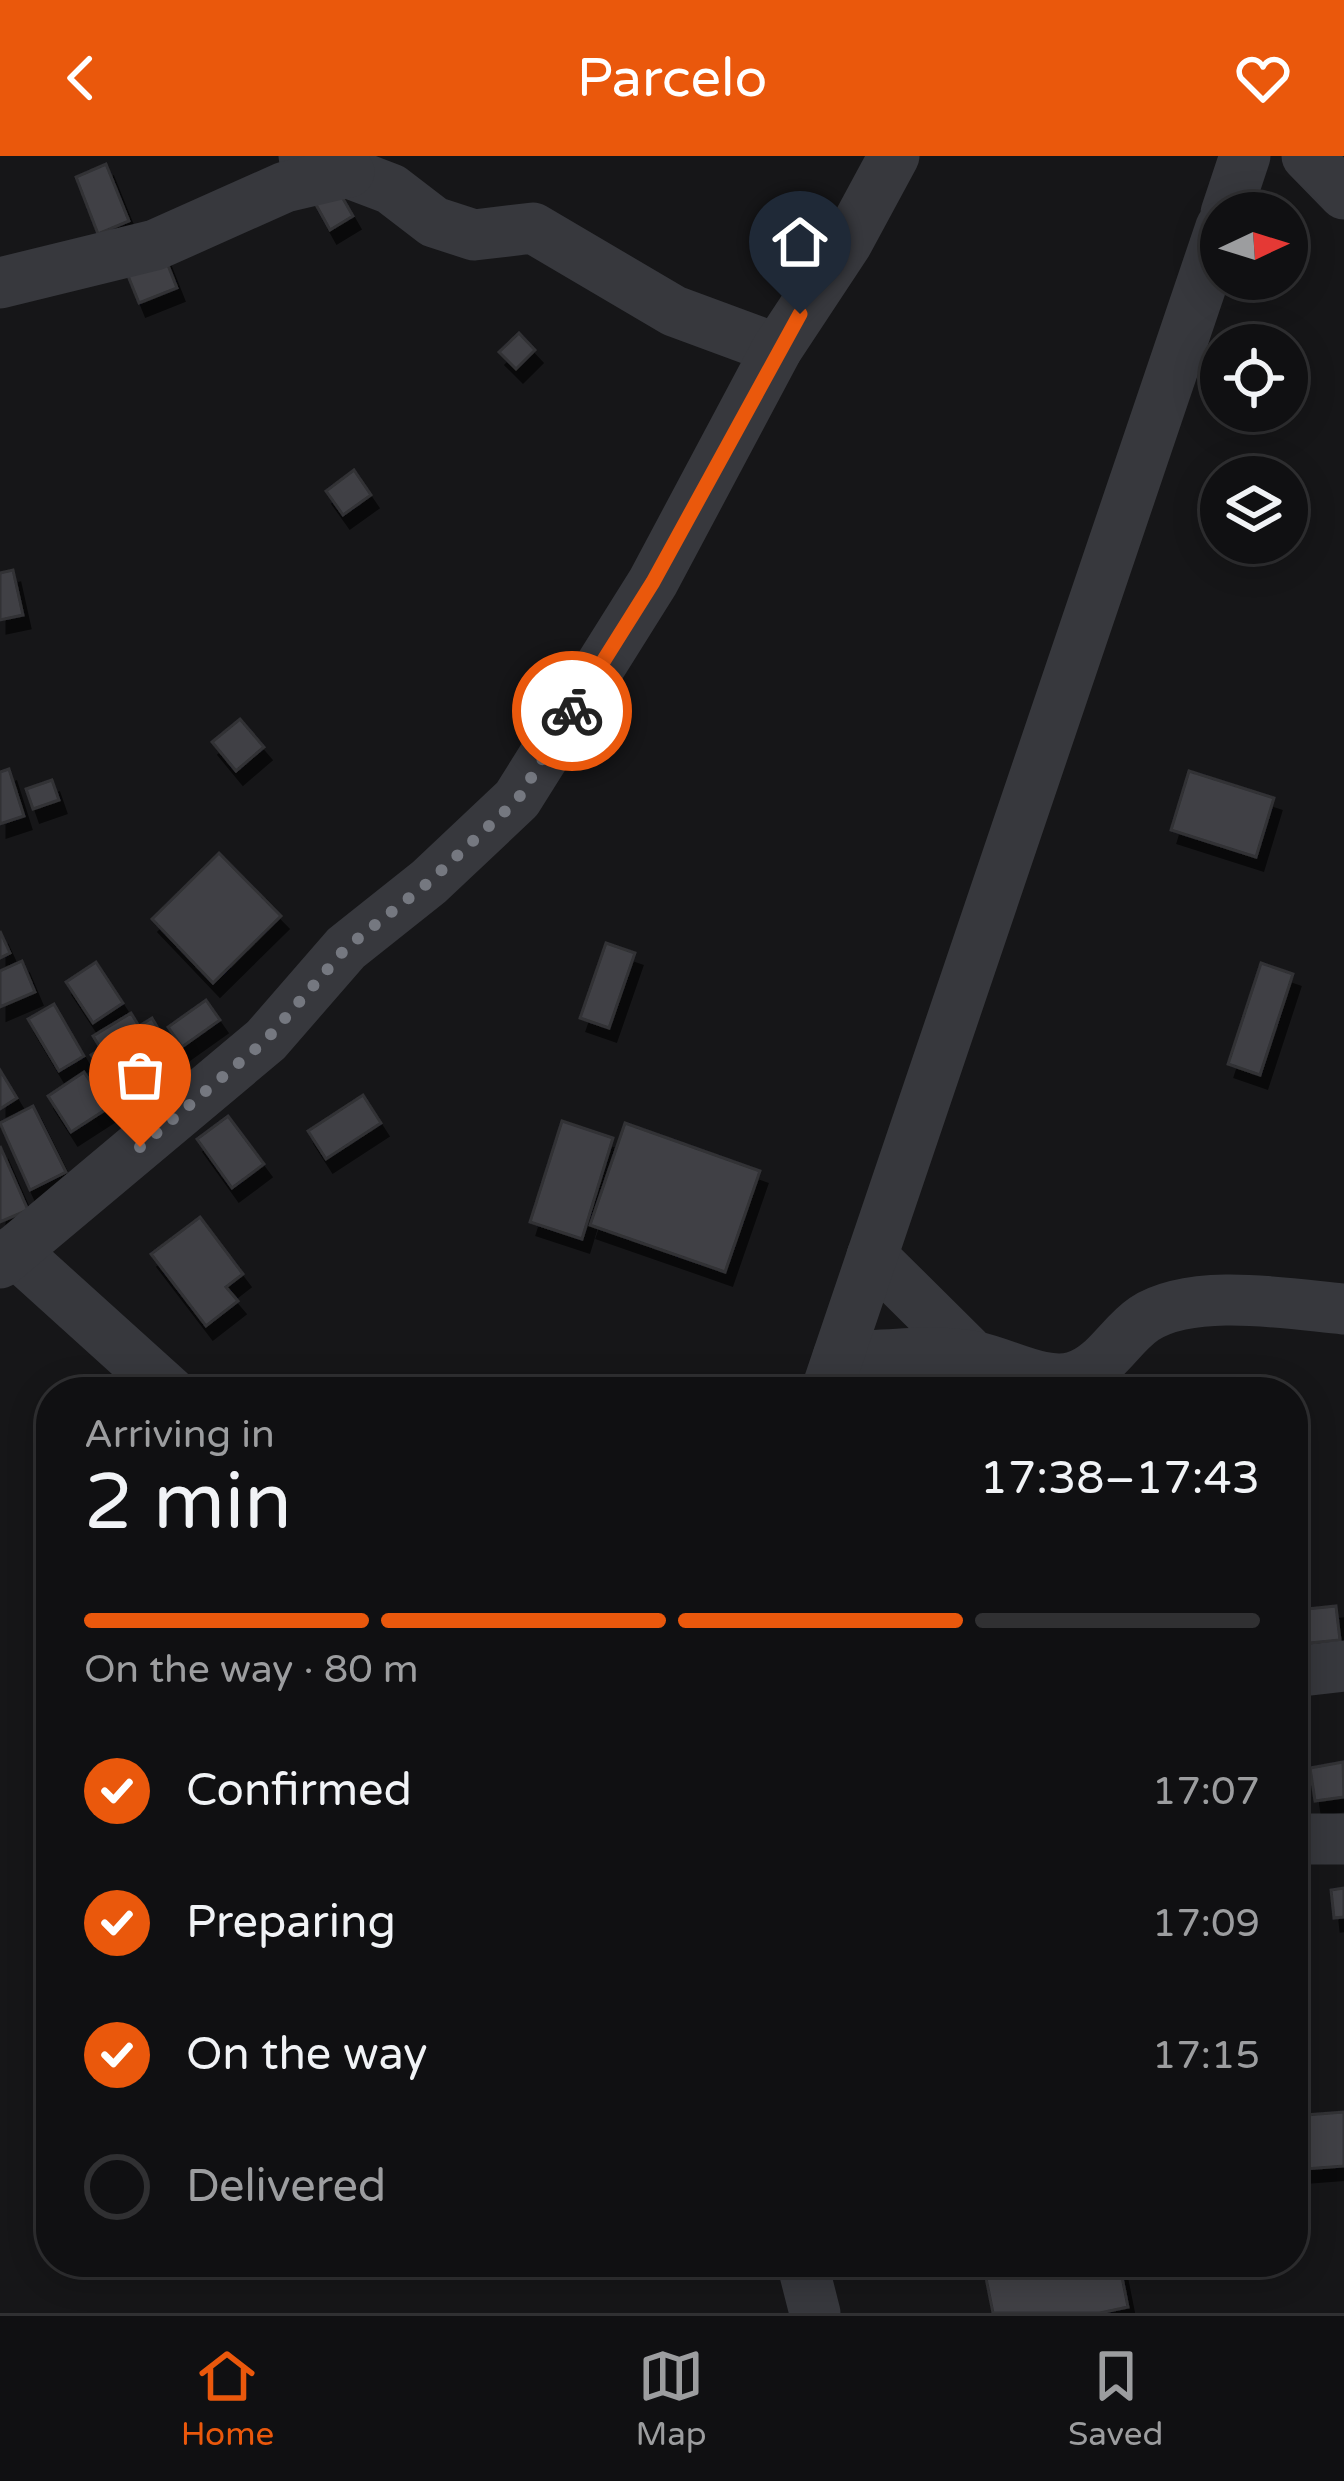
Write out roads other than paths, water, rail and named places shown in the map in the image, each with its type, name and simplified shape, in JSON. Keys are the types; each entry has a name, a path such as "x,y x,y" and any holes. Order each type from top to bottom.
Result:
{"street":[{"path":"152,1377 7,1257 266,1040 346,948 429,882 518,799 653,582 777,349 847,243 894,156"},
{"path":"1233,192 1245,156"},
{"path":"1307,156 1344,194"},
{"path":"0,283 155,245 326,164 391,189 434,222 474,235 533,228 674,311 777,349"},
{"path":"1054,1377 973,1356 832,1375 1200,289"},
{"path":"872,1256 973,1356"},
{"path":"1073,1377 1099,1364 1145,1318 1170,1309 1232,1300 1344,1309"},
{"path":"1308,1670 1344,1666"},
{"path":"1308,1839 1344,1839"},
{"path":"806,2277 815,2313"}]}
